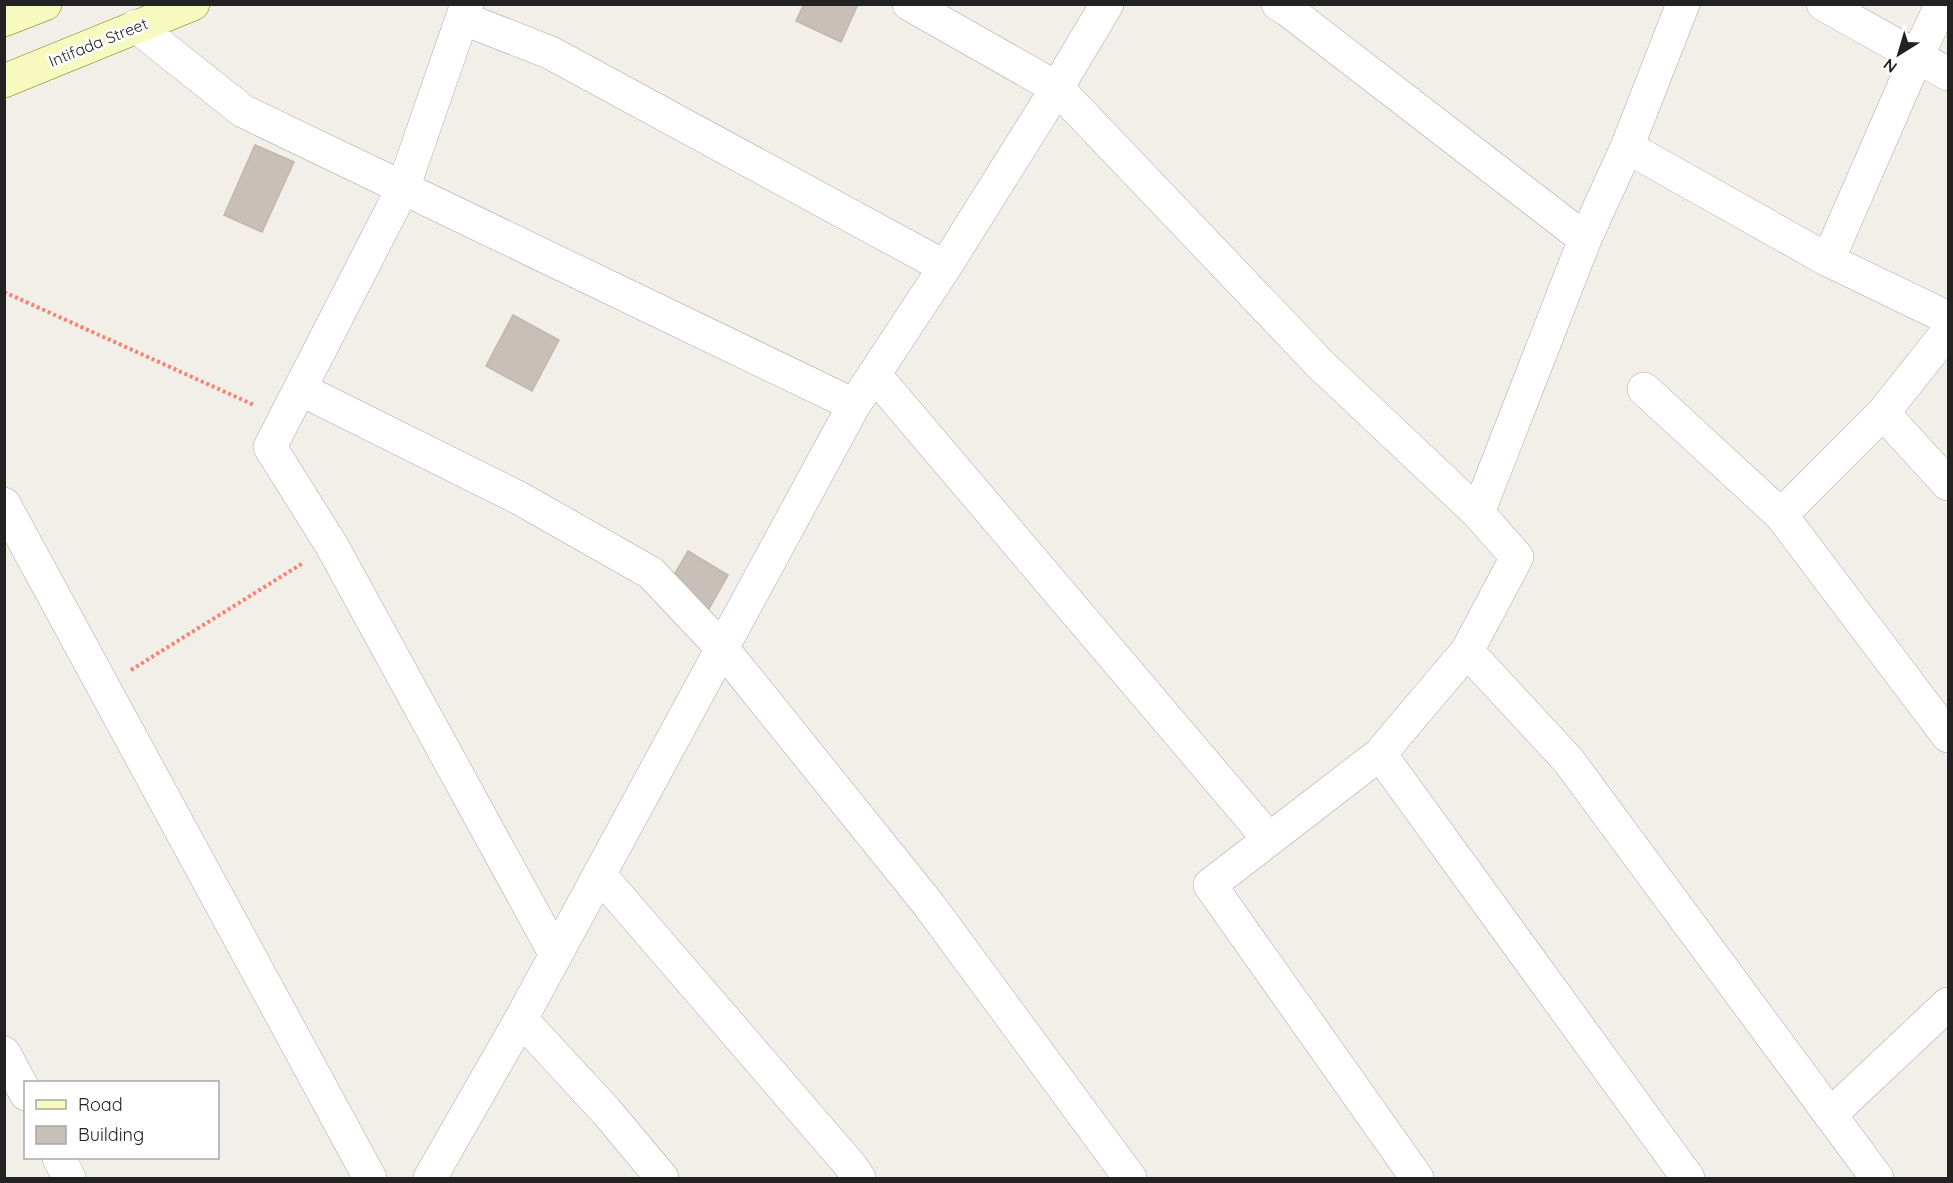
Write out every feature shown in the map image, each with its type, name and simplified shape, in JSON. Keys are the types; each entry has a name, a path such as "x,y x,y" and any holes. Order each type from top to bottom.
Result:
{"main road":[{"path":"4,20 45,4"},
{"name":"Intifada Street","path":"4,81 193,4"}],"street":[{"path":"909,4 1057,88 1320,364 1478,513 1517,557 1467,651 1380,754 1210,885 1417,1179"},
{"path":"430,1179 600,875 854,405 945,267 1107,4"},
{"path":"1278,4 1585,239"},
{"path":"1478,513 1585,239 1627,147 1683,4"},
{"path":"1822,4 1948,74"},
{"path":"1828,260 1942,4"},
{"path":"556,955 332,546 270,447 403,188 464,11 551,53 945,267"},
{"path":"136,26 243,111 854,405"},
{"path":"1627,147 1828,260 1948,318"},
{"path":"1781,515 1883,412 1948,331"},
{"path":"874,374 1269,838"},
{"path":"300,389 519,498 651,573 722,648 929,905 1130,1179"},
{"path":"1644,389 1781,515 1948,736"},
{"path":"1883,412 1948,483"},
{"path":"4,504 369,1179"},
{"path":"1467,651 1568,760 1877,1179"},
{"path":"1380,754 1688,1179"},
{"path":"600,875 860,1179"},
{"path":"1830,1115 1948,1004"},
{"path":"521,1019 606,1111 662,1179"},
{"path":"4,1053 24,1090"},
{"path":"59,1159 69,1179"}],"path":[{"path":"4,292 284,419"},
{"path":"104,686 332,546"}],"building":[{"path":"804,4 858,4 841,42 796,21"},
{"path":"255,145 294,162 262,232 224,215"},
{"path":"513,315 559,340 532,391 486,366"},
{"path":"688,551 728,575 709,609 668,585"}]}
